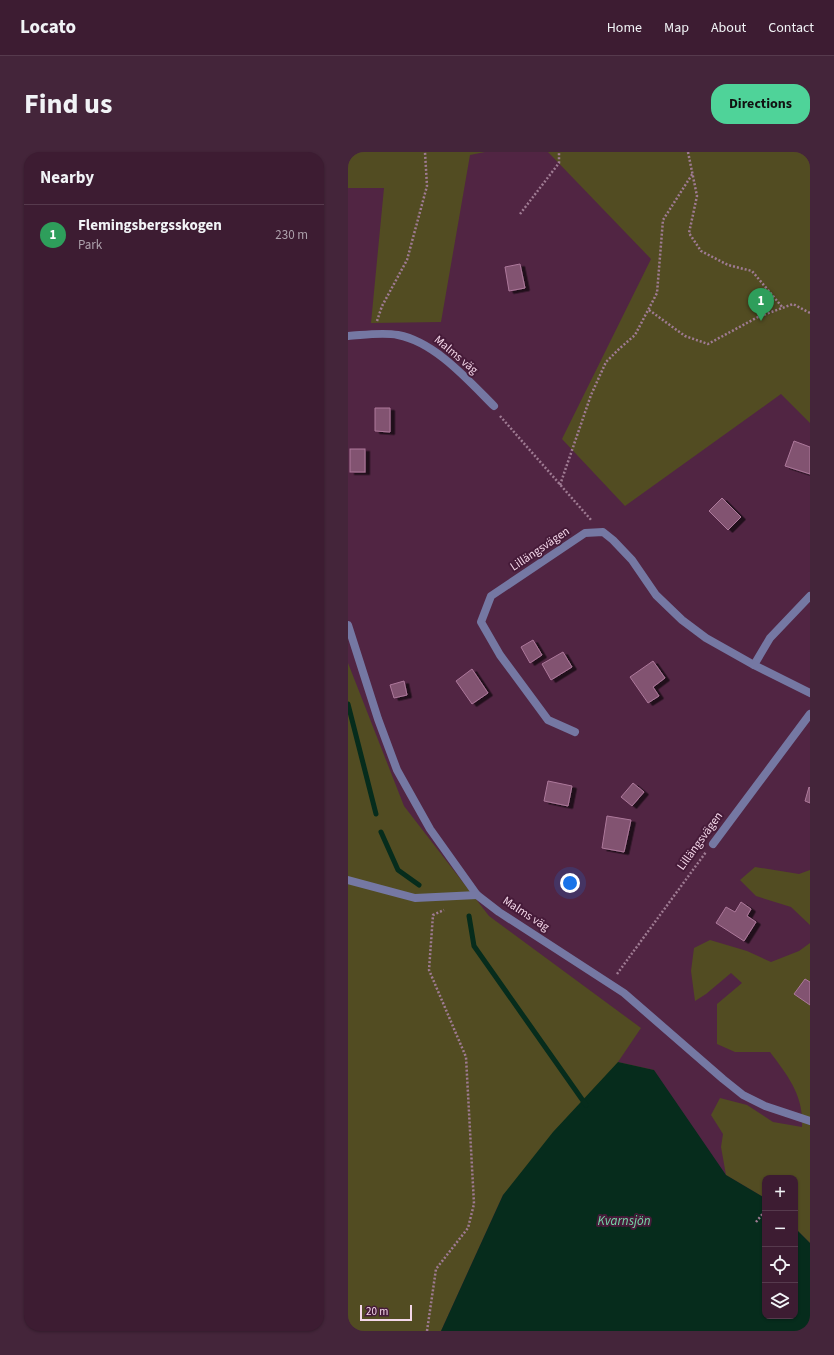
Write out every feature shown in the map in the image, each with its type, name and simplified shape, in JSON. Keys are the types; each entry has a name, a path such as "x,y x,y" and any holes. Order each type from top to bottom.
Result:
{"street":[{"name":"Malms väg","path":"348,336 397,335 423,343 466,377 494,406"},
{"path":"603,532 614,540 632,560 656,595 682,620 706,638 754,665 810,693"},
{"name":"Lillängsvägen","path":"575,732 548,720 500,655 481,622 491,596 585,533 603,532"},
{"path":"754,665 770,638 810,596"},
{"name":"Malms väg","path":"348,625 378,719 397,770 430,829 477,896 499,912 624,993 723,1080 743,1095 765,1106 810,1121"},
{"name":"Lillängsvägen","path":"712,844 810,714"},
{"path":"348,880 416,898 477,896"}],"path":[{"path":"372,335 382,306 407,260 428,186 425,152"},
{"path":"520,214 559,163 559,152"},
{"path":"688,152 697,196 689,233 701,251 728,265 752,271 783,308"},
{"path":"560,485 591,395 606,362 618,349 635,335 657,293 663,220 693,173"},
{"path":"649,310 685,336 708,344 758,318 793,304 810,313"},
{"path":"494,406 499,416 603,532"},
{"name":"Lillängsvägen","path":"610,984 712,844"},
{"path":"427,1331 436,1269 468,1228 474,1204 466,1056 429,970 433,915 448,908"},
{"path":"756,1222 762,1215"}],"shaded area":[{"path":"348,152 485,152 470,155 441,322 371,323 384,188 348,188"},
{"path":"548,152 810,152 810,423 781,394 625,506 562,439 651,259"},
{"path":"348,663 404,806 489,916 641,1028 618,1062 654,1070 503,1195 441,1331 348,1331"},
{"path":"755,867 799,874 810,870 810,925 791,907 756,896 740,880"},
{"path":"710,940 747,951 771,962 799,951 810,943 810,1243 798,1231 798,1175 762,1175 762,1196 726,1175 721,1147 723,1134 711,1115 720,1098 747,1105 773,1122 802,1127 802,1116 798,1096 794,1087 770,1052 735,1052 717,1044 717,1004 742,983 731,973 706,994 695,1001 691,971 694,948"}],"water":[{"name":"Kvarnsjön","path":"618,1062 654,1070 726,1175 762,1196 762,1319 798,1319 798,1231 810,1243 810,1331 441,1331 503,1195 553,1132"}],"building":[{"path":"520,264 525,288 509,291 505,267"},
{"path":"375,408 390,408 390,432 375,431"},
{"path":"794,441 810,447 810,474 785,466"},
{"path":"350,449 365,449 365,472 350,472"},
{"path":"722,498 741,517 728,530 709,511"},
{"path":"533,640 542,655 530,663 521,647"},
{"path":"563,652 572,667 551,680 542,664"},
{"path":"653,661 665,678 653,687 659,696 648,703 630,677"},
{"path":"472,669 488,693 472,704 456,681"},
{"path":"404,681 407,695 394,698 390,685"},
{"path":"548,781 572,786 568,806 544,801"},
{"path":"633,783 644,792 632,806 621,797"},
{"path":"809,787 810,788 810,803 805,801"},
{"path":"607,816 631,820 624,852 602,848"},
{"path":"741,902 751,909 747,916 756,922 744,941 716,923 726,907 735,912"},
{"path":"805,979 810,982 810,1005 794,994"}],"waterway":[{"path":"348,704 376,814"},
{"path":"381,832 398,870 419,885"},
{"path":"469,916 474,946 586,1105"}],"place":[{"name":"Flemingsbergsskogen","path":"761,321"}]}
